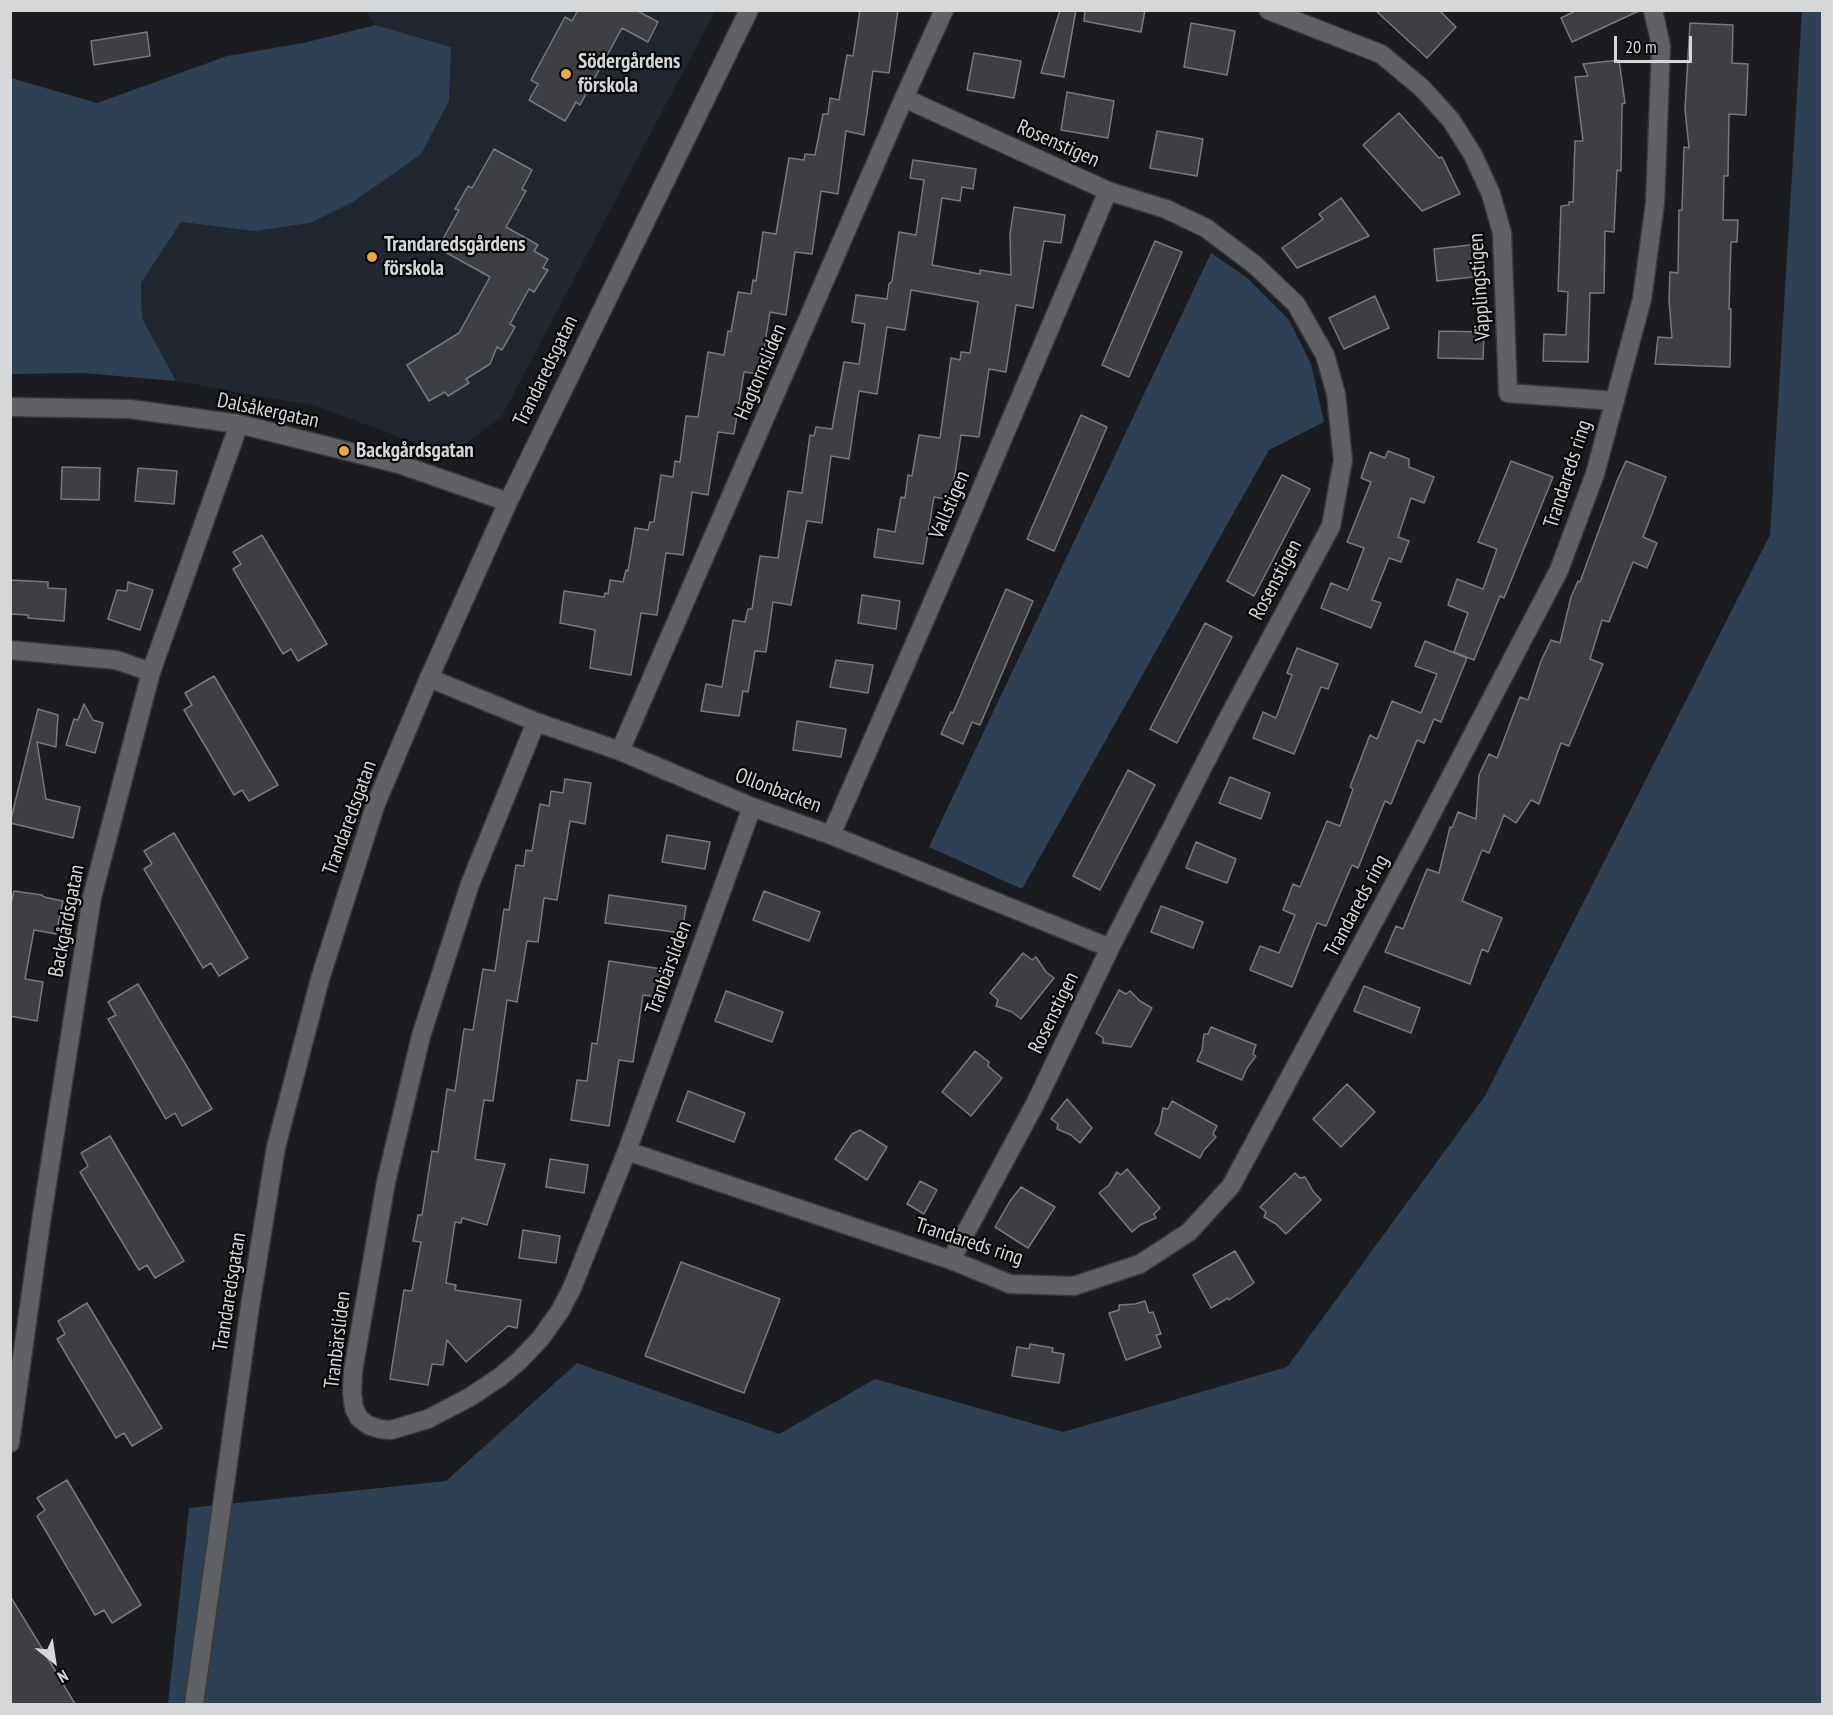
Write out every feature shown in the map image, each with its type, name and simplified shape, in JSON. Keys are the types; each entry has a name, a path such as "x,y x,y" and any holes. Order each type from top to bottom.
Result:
{"street":[{"name":"Trandaredsgatan","path":"194,1704 250,1306 276,1147 320,979 375,806 429,678 508,502 749,10"},
{"name":"Hagtornsliden","path":"620,751 944,10"},
{"name":"Väpplingstigen","path":"1268,10 1381,54 1422,88 1451,120 1491,194 1502,233 1508,393 1615,401"},
{"name":"Trandareds ring","path":"627,1151 951,1260 1010,1284 1074,1286 1140,1264 1189,1232 1231,1186 1414,848 1559,570 1595,474 1642,299 1655,203 1661,46 1653,10"},
{"name":"Rosenstigen","path":"904,98 1108,191 1166,209 1206,228 1255,265 1296,304 1324,355 1336,394 1343,460 1331,526 1227,720 1110,948 1035,1104 951,1260"},
{"name":"Vallstigen","path":"831,835 1108,191"},
{"name":"Dalsåkergatan","path":"10,407 130,410 239,424 399,464 508,502"},
{"name":"Backgårdsgatan","path":"10,1443 41,1222 92,897 151,672 239,424"},
{"path":"10,650 116,660 151,672"},
{"name":"Ollonbacken","path":"429,678 536,722 620,751 752,807 831,835 1110,948"},
{"name":"Tranbärsliden","path":"536,722 470,884 421,1036 386,1182 353,1371 352,1393 354,1408 359,1418 380,1430 391,1430 428,1419 470,1397 519,1361 560,1311 572,1288 627,1151 752,807"}],"shaded area":[{"name":"Trandaredsgårdens förskola","path":"366,11 715,11 502,416 465,444 423,446 316,406 176,381 142,318 141,283 181,222 254,231 451,47 376,25"},
{"path":"1802,11 1822,11 1822,1704 168,1704 189,1508 446,1481 577,1363 779,1434 875,1379 1063,1432 1287,1367 1485,1096 1770,535"},
{"path":"376,25 451,47 449,101 421,154 353,202 310,223 254,231 181,222 141,283 142,318 176,381 83,373 11,374 11,78 97,103 227,56 303,43"},
{"path":"1211,253 1246,277 1289,320 1311,364 1324,422 1269,450 1022,889 929,847"}],"building":[{"path":"578,10 636,10 658,22 648,42 622,28 580,105 576,102 565,121 529,100 538,84 531,80 565,17 572,21"},
{"path":"860,10 898,10 889,73 873,71 864,135 846,131 838,194 821,191 812,254 795,252 786,315 770,312 760,374 744,372 734,434 718,432 708,495 692,492 683,555 666,553 657,615 641,613 631,675 590,668 595,630 560,623 564,591 604,597 605,593 608,594 610,580 623,582 626,570 628,571 635,528 648,530 650,522 654,522 661,475 673,477 675,461 680,462 686,416 698,417 708,352 724,355 728,331 731,332 738,292 751,294 753,280 756,281 763,232 776,234 789,158 804,160 805,154 815,155 823,114 828,114 830,98 839,100 847,55 853,56"},
{"path":"1060,10 1076,10 1064,77 1041,73"},
{"path":"1085,10 1145,10 1141,32 1084,21"},
{"path":"1375,10 1439,10 1456,27 1427,58"},
{"path":"1577,10 1641,10 1572,42 1561,18"},
{"path":"1191,23 1235,31 1227,75 1184,67"},
{"path":"1690,23 1733,25 1732,63 1748,64 1746,115 1729,114 1728,176 1724,176 1723,220 1738,220 1737,242 1731,242 1730,367 1655,364 1658,337 1672,338 1669,300 1670,272 1678,273 1679,210 1682,210 1684,147 1689,148 1685,109"},
{"path":"147,32 150,56 94,65 91,41"},
{"path":"974,53 1021,61 1014,98 967,90"},
{"path":"1619,60 1625,103 1622,104 1621,171 1617,170 1614,232 1605,231 1604,293 1590,293 1588,362 1543,361 1544,334 1566,335 1568,292 1558,291 1561,206 1573,202 1575,141 1583,141 1575,77 1588,76 1583,64"},
{"path":"1067,92 1114,101 1108,138 1061,130"},
{"path":"1399,113 1439,158 1442,157 1460,194 1422,211 1363,145"},
{"path":"1157,131 1203,139 1197,176 1150,168"},
{"path":"494,149 532,170 522,189 526,191 506,227 538,245 534,251 548,259 543,268 548,270 534,292 529,289 510,324 515,327 502,350 497,347 490,364 466,379 469,383 448,396 445,392 429,401 407,365 459,333 490,277 438,248 459,210 455,209 468,186 472,188"},
{"path":"913,160 976,169 973,189 962,187 960,201 942,198 932,265 980,274 980,270 1011,275 1010,234 1014,207 1065,215 1061,243 1044,241 1033,308 1016,305 1006,372 989,369 979,437 961,435 951,500 934,497 923,564 874,557 878,529 895,532 901,497 905,498 908,475 912,476 919,435 940,438 951,358 960,360 961,352 970,353 978,302 911,290 905,330 887,327 877,394 859,391 849,459 831,456 822,523 807,521 791,605 773,602 766,652 755,651 748,692 743,691 739,716 701,711 706,684 722,687 733,620 745,622 748,609 752,609 760,556 778,558 788,491 802,493 810,435 814,436 816,427 832,429 844,362 859,364 865,324 852,322 856,295 887,299 899,232 916,235 924,180 910,178"},
{"path":"1341,198 1369,236 1297,268 1282,248 1323,219 1319,214"},
{"path":"1155,241 1182,252 1129,377 1102,365"},
{"path":"1479,244 1483,276 1437,281 1434,249"},
{"path":"1375,296 1389,328 1344,349 1329,318"},
{"path":"1439,331 1484,332 1483,359 1438,358"},
{"path":"1081,415 1107,427 1054,551 1027,539"},
{"path":"1388,451 1409,459 1409,467 1434,477 1424,503 1411,498 1398,537 1409,541 1401,562 1389,558 1372,600 1381,603 1371,628 1321,608 1331,583 1348,590 1364,548 1347,542 1371,482 1361,478 1370,452 1385,458"},
{"path":"1511,461 1553,477 1504,598 1500,596 1474,660 1454,652 1468,613 1448,605 1457,579 1483,589 1497,549 1478,542"},
{"path":"1626,461 1666,477 1643,537 1657,543 1647,568 1633,562 1609,622 1602,620 1590,659 1603,664 1569,746 1561,743 1539,804 1531,800 1516,823 1504,815 1489,853 1482,850 1462,901 1502,918 1488,952 1482,949 1470,984 1385,952 1396,926 1403,929 1427,869 1439,873 1450,827 1452,828 1458,812 1476,819 1479,775 1489,754 1497,758 1520,697 1528,700 1541,661 1551,640 1560,643 1571,597 1578,581 1580,582"},
{"path":"62,467 100,468 99,500 61,499"},
{"path":"138,468 177,471 174,504 135,501"},
{"path":"1282,475 1310,489 1254,596 1227,581"},
{"path":"262,535 327,644 298,661 291,649 283,654 233,569 241,564 233,552"},
{"path":"10,580 48,582 48,588 66,589 64,621 10,614"},
{"path":"128,582 153,590 140,630 108,619 117,590 127,591"},
{"path":"1006,589 1033,601 980,725 972,722 963,744 941,734 951,712 953,713"},
{"path":"862,595 900,601 896,629 858,623"},
{"path":"1205,623 1232,637 1177,743 1150,729"},
{"path":"1425,641 1467,658 1441,722 1434,719 1424,743 1417,740 1391,804 1385,801 1358,868 1352,865 1326,926 1317,923 1292,987 1250,970 1260,946 1279,953 1295,915 1283,910 1293,884 1300,887 1327,821 1340,826 1353,789 1350,787 1370,735 1377,739 1392,701 1421,713 1437,674 1415,666"},
{"path":"1297,648 1338,664 1328,689 1321,687 1294,754 1253,738 1263,712 1276,718 1292,675 1287,673"},
{"path":"836,660 873,665 868,693 830,687"},
{"path":"214,676 278,785 249,801 242,790 234,795 184,710 192,705 185,693"},
{"path":"84,704 93,720 103,723 95,753 66,745 74,719 78,720"},
{"path":"38,709 58,715 56,747 37,742 46,799 80,807 73,838 10,823"},
{"path":"797,721 846,729 841,757 793,750"},
{"path":"1128,770 1155,785 1100,890 1073,876"},
{"path":"1230,777 1270,793 1261,819 1219,803"},
{"path":"565,779 591,783 585,824 570,821 557,900 544,898 538,942 527,941 517,1002 507,1000 493,1101 484,1100 475,1159 505,1164 487,1225 462,1218 461,1223 455,1222 446,1283 456,1285 455,1290 521,1300 517,1328 508,1326 466,1362 447,1340 443,1365 432,1364 428,1385 390,1379 404,1290 412,1291 421,1242 413,1241 418,1215 422,1215 432,1151 438,1152 447,1089 455,1091 464,1029 473,1030 483,969 495,971 504,909 509,910 516,865 524,866 526,850 532,851 540,804 549,806 551,791 563,793"},
{"path":"174,833 248,958 219,976 211,963 203,968 144,869 152,864 144,851"},
{"path":"667,835 710,842 705,869 662,862"},
{"path":"1196,842 1236,859 1227,883 1186,868"},
{"path":"14,891 63,901 56,934 34,930 25,979 43,982 37,1021 10,1016 10,908"},
{"path":"764,891 820,912 809,941 753,920"},
{"path":"609,895 686,906 682,933 605,923"},
{"path":"1161,906 1203,922 1193,948 1151,932"},
{"path":"1023,953 1032,960 1036,957 1046,972 1054,978 1021,1019 1012,1012 996,1006 998,1000 990,993"},
{"path":"609,961 662,969 657,997 643,995 633,1062 619,1060 609,1126 571,1120 577,1080 587,1081 592,1043 597,1044"},
{"path":"138,984 212,1109 182,1126 175,1113 166,1119 108,1019 116,1015 108,1002"},
{"path":"1364,986 1420,1008 1411,1033 1354,1011"},
{"path":"1119,990 1126,994 1130,991 1152,1008 1131,1047 1103,1043 1103,1038 1096,1033"},
{"path":"726,991 783,1012 772,1042 715,1021"},
{"path":"1211,1027 1256,1045 1253,1054 1256,1056 1242,1080 1197,1061 1202,1050 1204,1034 1208,1034"},
{"path":"975,1051 989,1062 988,1066 1002,1078 971,1116 942,1092"},
{"path":"1347,1084 1375,1112 1341,1147 1313,1119"},
{"path":"688,1091 745,1113 734,1142 677,1121"},
{"path":"1067,1099 1092,1128 1080,1143 1071,1135 1057,1129 1058,1124 1051,1119"},
{"path":"1172,1101 1217,1126 1213,1134 1216,1137 1200,1158 1155,1134 1160,1124 1163,1108 1168,1109"},
{"path":"860,1130 887,1147 867,1180 835,1159 852,1134"},
{"path":"110,1136 184,1261 155,1278 147,1265 139,1270 80,1172 88,1166 81,1153"},
{"path":"550,1159 588,1165 584,1193 546,1187"},
{"path":"1127,1169 1160,1208 1154,1214 1156,1218 1140,1225 1132,1232 1099,1193 1109,1185 1117,1172 1121,1175"},
{"path":"1295,1173 1300,1178 1305,1177 1321,1200 1286,1234 1264,1217 1266,1212 1260,1207"},
{"path":"920,1181 937,1190 924,1214 907,1204"},
{"path":"1021,1187 1055,1207 1028,1248 995,1227"},
{"path":"523,1230 560,1236 556,1263 519,1258"},
{"path":"1235,1251 1254,1283 1229,1300 1228,1298 1211,1308 1193,1275"},
{"path":"681,1262 780,1299 744,1393 645,1356"},
{"path":"1145,1301 1149,1313 1153,1312 1161,1334 1156,1335 1161,1347 1126,1360 1109,1313 1119,1310 1119,1305"},
{"path":"87,1303 162,1428 132,1446 124,1433 116,1438 57,1339 65,1334 58,1321"},
{"path":"1030,1344 1053,1348 1052,1352 1064,1354 1059,1383 1012,1376 1017,1347 1029,1349"},
{"path":"67,1480 141,1605 112,1623 104,1610 95,1615 37,1516 45,1510 37,1498"},
{"path":"10,1596 40,1645 75,1704 10,1704"}],"place":[{"name":"Södergårdens förskola","path":"566,74"},
{"name":"Trandaredsgårdens förskola","path":"372,257"},
{"name":"Backgårdsgatan","path":"344,451"}]}
